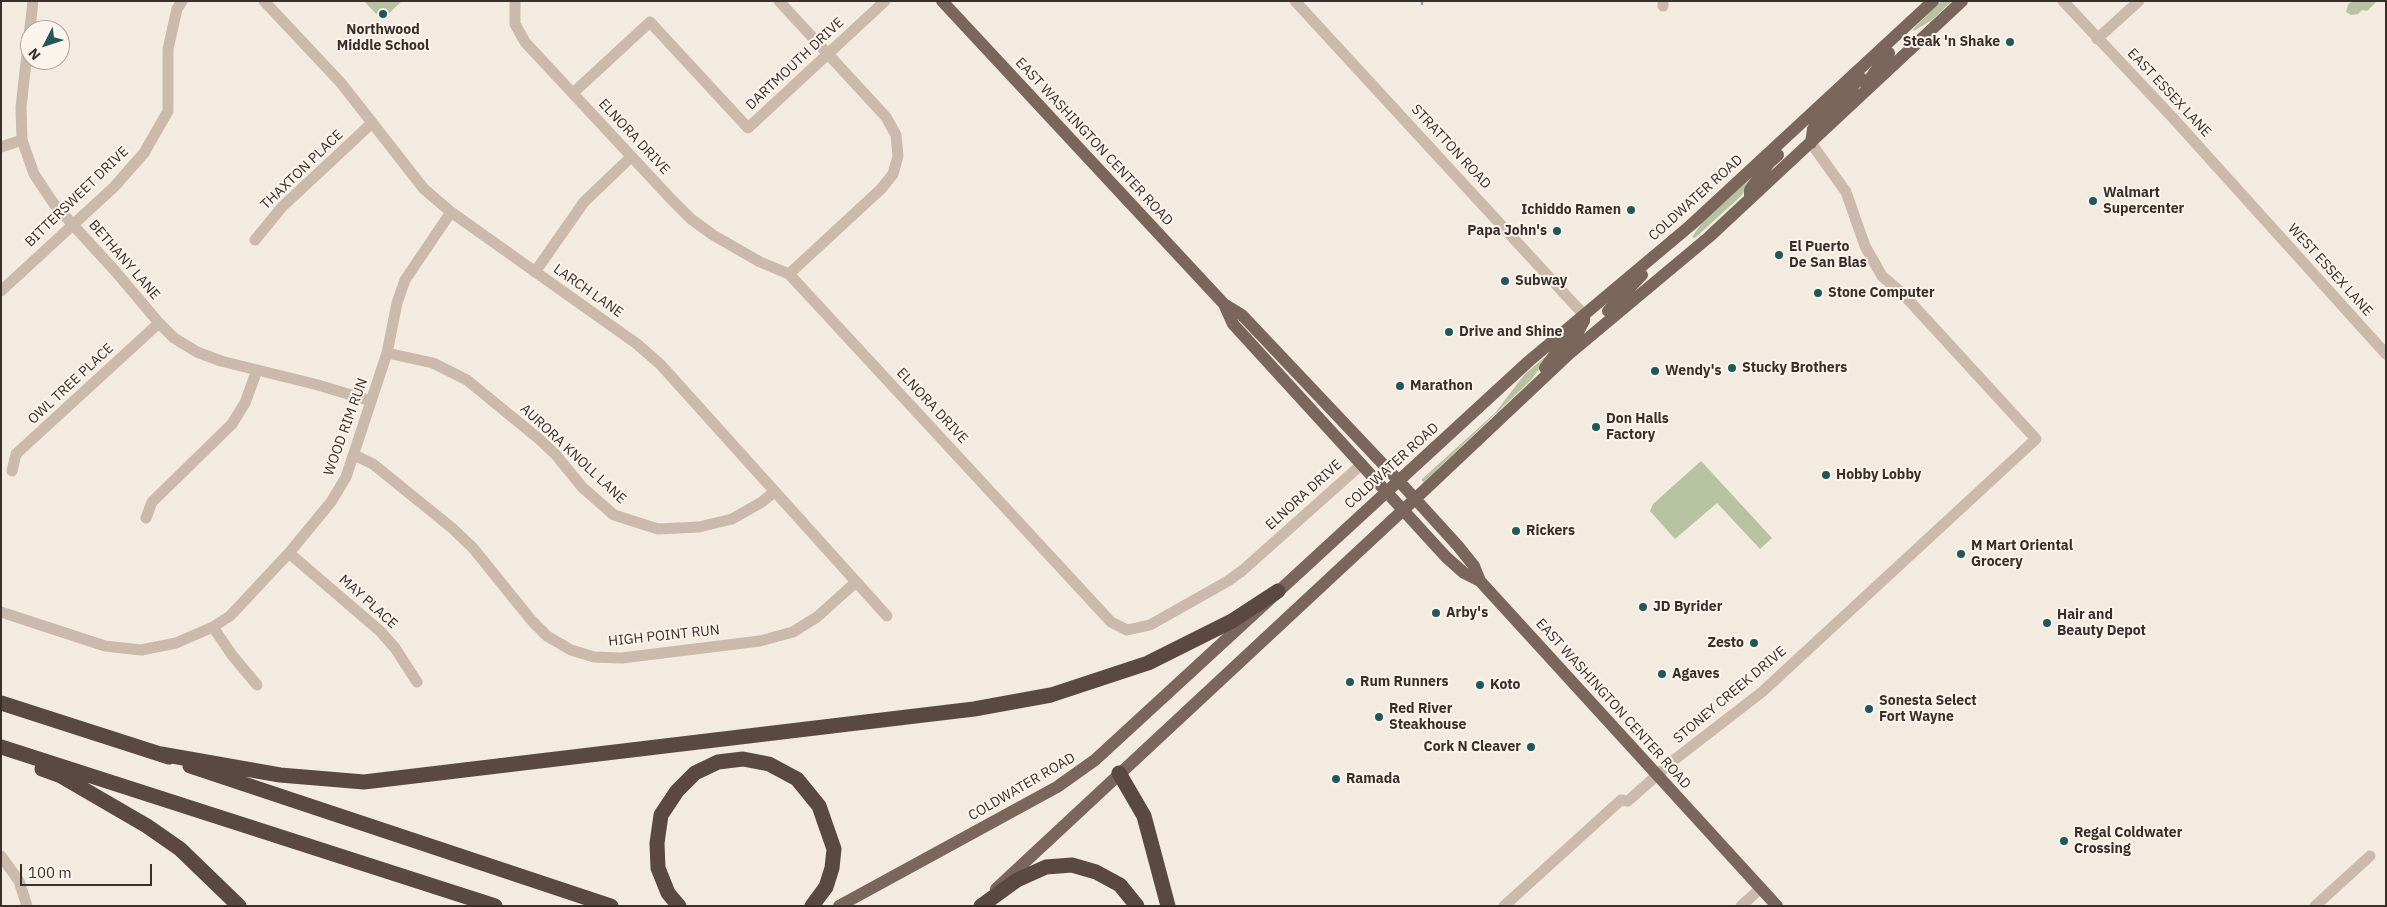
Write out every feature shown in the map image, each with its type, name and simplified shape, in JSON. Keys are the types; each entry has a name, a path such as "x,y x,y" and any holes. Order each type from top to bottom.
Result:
{"highway":[{"path":"161,754 280,775 364,782 974,710 1051,696 1148,663 1232,621 1278,591"},
{"path":"1,703 161,754 208,773 611,906"},
{"path":"1,747 495,906"},
{"path":"1,754 61,776 147,826 180,848 239,906"},
{"path":"680,906 668,893 658,868 657,844 661,815 677,791 695,773 718,762 743,759 769,764 798,779 820,806 834,849 832,868 826,887 812,906"},
{"path":"1119,773 1144,816 1168,906"},
{"path":"979,906 1017,880 1046,867 1072,865 1096,872 1120,885 1137,906"}],"main road":[{"name":"EAST WASHINGTON CENTER ROAD","path":"942,1 1224,304 1242,315 1398,480 1458,546 1474,566 1480,581 1777,906"},
{"name":"COLDWATER ROAD","path":"839,906 1057,787 1095,760 1529,361 1646,264 1933,1"},
{"path":"979,906 1119,773 1416,500 1537,384 1749,200 1962,1"},
{"path":"1866,89 1865,82 1892,50 1896,36"},
{"path":"1811,143 1813,129 1817,123 1850,90 1867,68 1868,62"},
{"path":"1749,200 1750,190 1770,163 1791,142 1797,127"},
{"path":"1598,330 1600,319 1644,272 1646,264"},
{"name":"EAST WASHINGTON CENTER ROAD","path":"1224,304 1233,324 1446,557 1464,573 1480,581"},
{"path":"1537,384 1540,374 1561,346 1578,332 1584,321 1584,315"}],"street":[{"name":"BETHANY LANE","path":"33,1 21,107 22,140 34,174 54,204 174,338 197,352 371,401"},
{"name":"BITTERSWEET DRIVE","path":"1,291 114,187 144,153 168,110 168,49 177,9 182,1"},
{"name":"LARCH LANE","path":"264,1 341,83 424,189 450,212 637,344 660,364 888,616"},
{"path":"779,1 886,117 896,135 898,156 893,174 881,190 789,274"},
{"name":"DARTMOUTH DRIVE","path":"573,93 650,22 748,128 885,1"},
{"name":"STRATTON ROAD","path":"1295,1 1584,315"},
{"name":"EAST ESSEX LANE","path":"2063,1 2173,118 2251,206"},
{"path":"2097,39 2139,1"},
{"name":"ELNORA DRIVE","path":"514,3 515,24 525,42 631,157 691,218 760,262 789,274 1111,622 1126,630 1150,625 1243,570 1362,464"},
{"name":"THAXTON PLACE","path":"255,240 282,207 372,123"},
{"path":"1,147 22,140"},
{"name":"STONEY CREEK DRIVE","path":"1504,906 1621,800 1628,800 1762,692 2036,439 1903,294 1882,276 1865,246 1846,192 1811,143"},
{"path":"535,272 584,202 631,157"},
{"name":"WEST ESSEX LANE","path":"2251,206 2386,354"},
{"name":"WOOD RIM RUN","path":"1,612 105,646 141,650 176,643 213,627 230,616 289,553 331,502 346,478 387,352 397,303 405,280 450,212"},
{"name":"OWL TREE PLACE","path":"12,471 16,454 159,323"},
{"name":"AURORA KNOLL LANE","path":"387,352 433,362 467,380 556,455 582,487 614,515 658,529 699,527 732,519 762,502 774,492"},
{"path":"146,518 152,502 232,424 245,403 257,370"},
{"name":"HIGH POINT RUN","path":"354,455 373,464 452,528 473,548 532,622 547,636 571,650 594,657 622,658 760,641 793,632 817,618 856,582"},
{"name":"MAY PLACE","path":"289,553 380,631 395,648 417,682"},
{"path":"213,627 232,655 257,685"},
{"path":"1,856 19,881 27,906"},
{"path":"2316,906 2370,856"},
{"path":"1741,906 1760,888"}],"green space":[{"path":"364,1 402,1 382,20"},
{"path":"1941,1 1952,1 1932,20 1914,31 1913,29"},
{"path":"2352,1 2377,1 2367,11 2362,10 2358,14 2351,15 2346,12 2348,5"},
{"path":"1763,167 1741,196 1695,238 1692,237 1704,220"},
{"path":"1553,350 1531,380 1424,482 1422,481 1495,413 1524,375"},
{"path":"1701,461 1772,538 1760,549 1717,503 1675,539 1650,511 1653,504"}],"place":[{"name":"Northwood Middle School","path":"383,14"},
{"name":"Steak 'n Shake","path":"2010,42"},
{"name":"Walmart Supercenter","path":"2093,201"},
{"name":"Ichiddo Ramen","path":"1631,210"},
{"name":"Papa John's","path":"1557,231"},
{"name":"El Puerto De San Blas","path":"1779,255"},
{"name":"Subway","path":"1505,281"},
{"name":"Stone Computer","path":"1818,293"},
{"name":"Drive and Shine","path":"1449,332"},
{"name":"Stucky Brothers","path":"1732,368"},
{"name":"Wendy's","path":"1655,371"},
{"name":"Marathon","path":"1400,386"},
{"name":"Don Halls Factory","path":"1596,427"},
{"name":"Hobby Lobby","path":"1826,475"},
{"name":"Rickers","path":"1516,531"},
{"name":"M Mart Oriental Grocery","path":"1961,554"},
{"name":"JD Byrider","path":"1643,607"},
{"name":"Arby's","path":"1436,613"},
{"name":"Hair and Beauty Depot","path":"2047,623"},
{"name":"Zesto","path":"1754,643"},
{"name":"Agaves","path":"1662,674"},
{"name":"Rum Runners","path":"1350,682"},
{"name":"Koto","path":"1480,685"},
{"name":"Sonesta Select Fort Wayne","path":"1869,709"},
{"name":"Red River Steakhouse","path":"1379,717"},
{"name":"Cork N Cleaver","path":"1531,747"},
{"name":"Ramada","path":"1336,779"},
{"name":"Regal Coldwater Crossing","path":"2064,841"}]}
